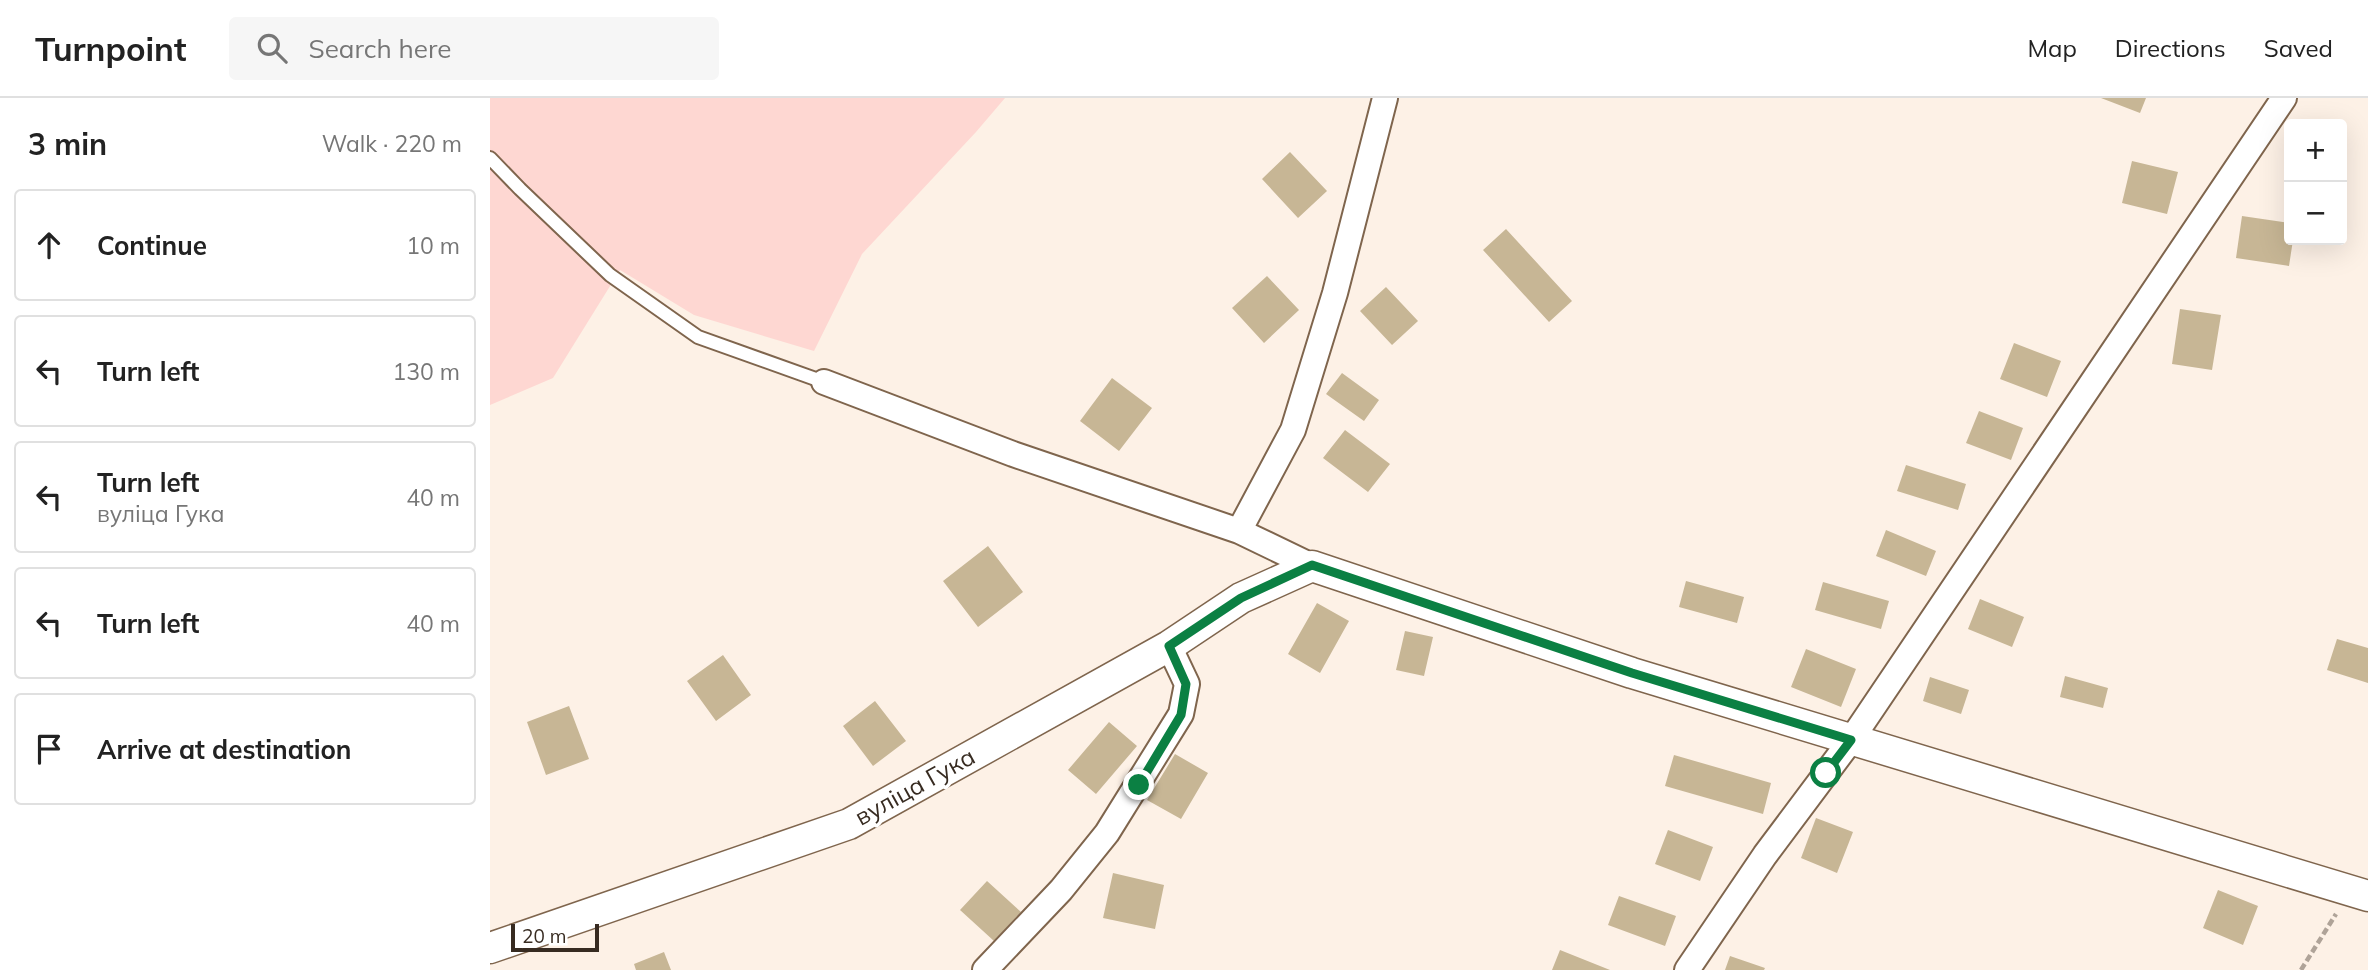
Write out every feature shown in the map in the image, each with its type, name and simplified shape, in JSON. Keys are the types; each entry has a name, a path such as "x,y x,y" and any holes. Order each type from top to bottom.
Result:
{"street":[{"path":"1239,531 1293,430 1335,293 1385,98"},
{"path":"1687,970 1765,855 1851,740 2284,98"},
{"path":"824,382 1013,454 1239,531 1312,565 1632,673 2359,894"},
{"name":"вуліца Гука","path":"490,948 849,824 1169,646 1241,598 1312,565"},
{"path":"985,970 1061,890 1107,833 1181,715 1186,684 1169,646"}],"lane":[{"path":"490,158 610,275 698,337 824,382"}],"path":[{"path":"2301,970 2359,894"}],"shaded area":[{"path":"490,98 1005,98 862,254 814,351 694,315 620,270 553,378 490,405"}],"building":[{"path":"2101,98 2146,98 2140,113"},
{"path":"1290,152 1327,191 1298,218 1262,179"},
{"path":"2132,161 2178,172 2167,214 2122,203"},
{"path":"2242,216 2284,222 2284,245 2292,245 2289,266 2236,258"},
{"path":"1506,229 1572,301 1549,322 1483,250"},
{"path":"1267,276 1299,310 1264,343 1232,308"},
{"path":"1386,287 1418,321 1392,345 1360,311"},
{"path":"2180,309 2221,315 2212,370 2172,364"},
{"path":"2014,343 2061,361 2047,397 2000,379"},
{"path":"1342,373 1379,400 1364,421 1326,394"},
{"path":"1112,378 1152,408 1119,451 1080,421"},
{"path":"1979,411 2023,428 2011,460 1966,443"},
{"path":"1345,430 1390,464 1368,492 1323,458"},
{"path":"1906,465 1966,484 1958,510 1897,491"},
{"path":"1886,530 1936,551 1926,576 1876,556"},
{"path":"988,546 1023,592 978,627 943,581"},
{"path":"1686,581 1744,597 1737,623 1679,607"},
{"path":"1823,582 1889,601 1881,629 1815,610"},
{"path":"1980,599 2024,617 2012,647 1968,629"},
{"path":"1317,603 1349,621 1320,673 1288,654"},
{"path":"1405,631 1433,637 1424,676 1396,670"},
{"path":"2337,639 2368,648 2368,683 2327,670"},
{"path":"1806,649 1856,669 1841,707 1791,687"},
{"path":"723,655 751,695 716,721 687,681"},
{"path":"2065,676 2108,688 2103,708 2060,697"},
{"path":"1930,677 1969,690 1961,714 1923,701"},
{"path":"875,701 906,741 873,766 843,726"},
{"path":"569,706 589,759 546,775 527,722"},
{"path":"1109,722 1137,746 1096,794 1068,770"},
{"path":"1175,754 1208,773 1181,819 1147,800"},
{"path":"1674,755 1771,783 1763,814 1665,786"},
{"path":"1816,818 1853,832 1837,873 1801,858"},
{"path":"1668,830 1713,847 1700,881 1655,864"},
{"path":"1113,873 1164,885 1155,929 1103,918"},
{"path":"987,881 1021,912 994,941 960,910"},
{"path":"2218,890 2258,906 2243,945 2203,928"},
{"path":"1619,896 1676,916 1665,946 1608,925"},
{"path":"1560,950 1610,970 1552,970"},
{"path":"664,952 671,970 636,970 634,964"},
{"path":"1730,956 1765,968 1725,970"}],"route":[{"path":"1139,785 1181,715 1186,684 1169,646 1241,598 1312,565 1632,673 1851,740 1826,773"}]}
